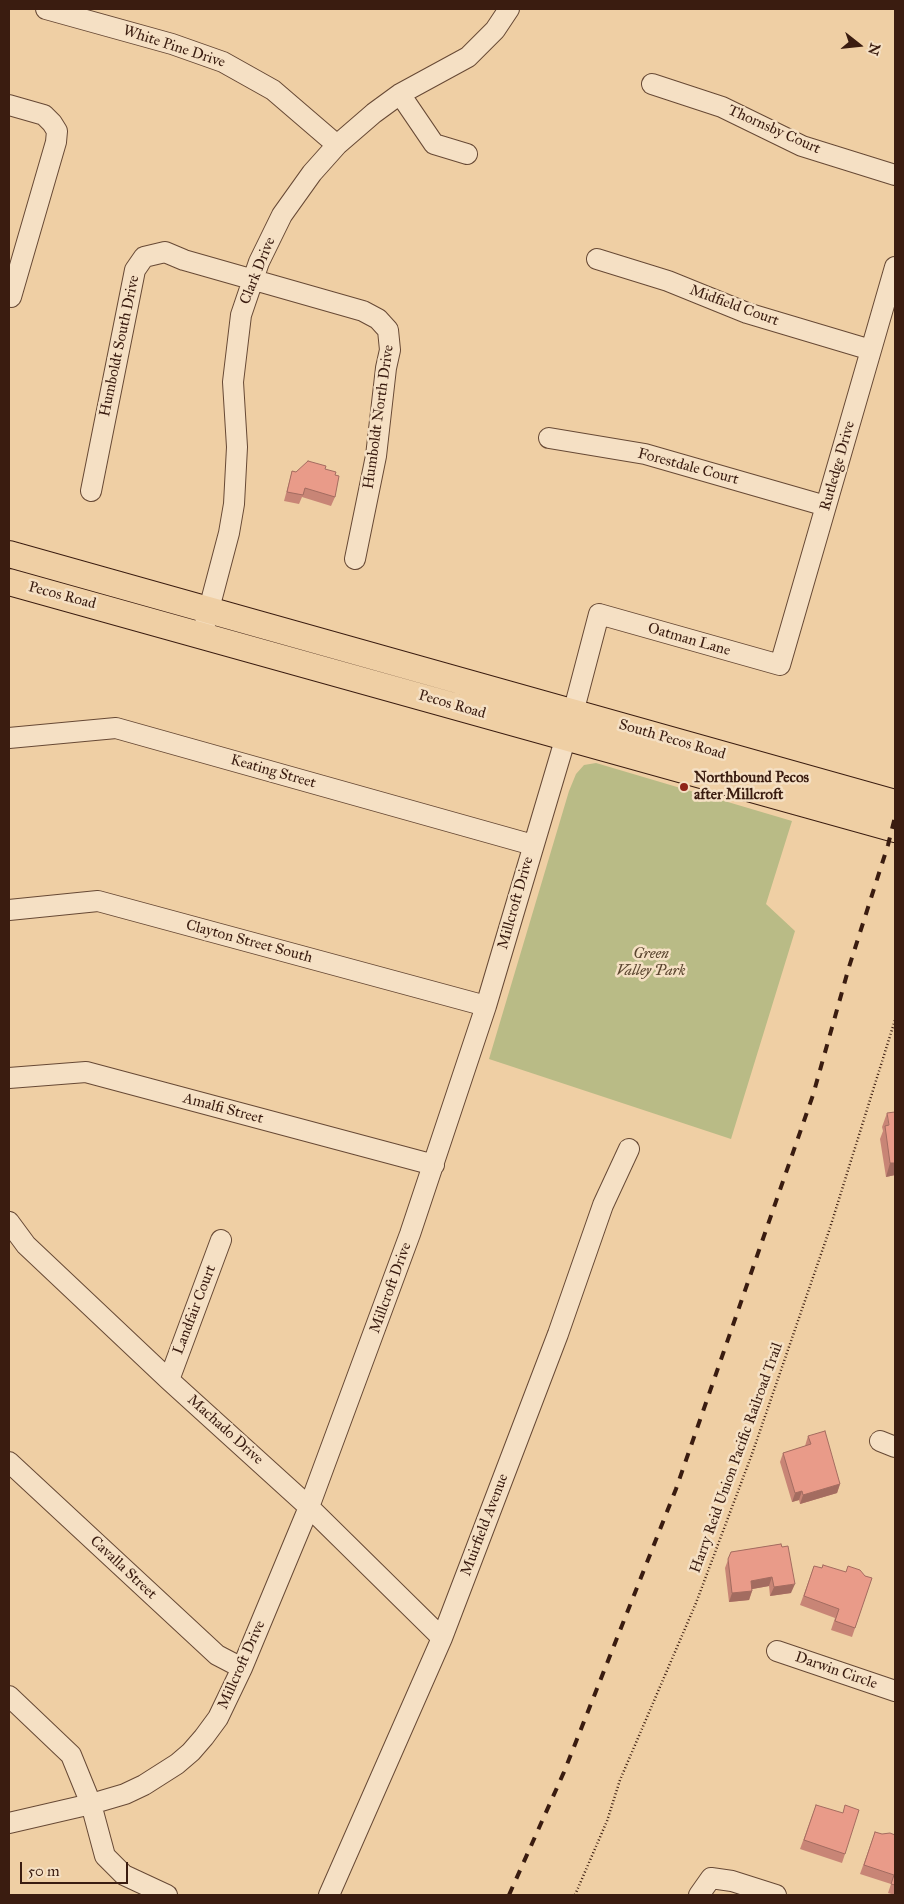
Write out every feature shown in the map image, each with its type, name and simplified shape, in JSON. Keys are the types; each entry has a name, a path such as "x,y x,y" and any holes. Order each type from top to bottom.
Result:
{"main road":[{"name":"Pecos Road","path":"9,554 449,678"},
{"name":"Pecos Road","path":"9,582 202,635 569,725 895,829"},
{"name":"South Pecos Road","path":"449,678 569,725 895,803"}],"street":[{"name":"White Pine Drive","path":"46,9 172,44 223,62 273,90 337,145"},
{"name":"Clark Drive","path":"202,635 229,533 234,504 237,447 233,382 241,315 259,262 282,215 312,172 337,145 374,113 400,94 468,57 495,30 509,9"},
{"name":"Thornsby Court","path":"652,84 722,107 802,146 895,175"},
{"path":"400,94 434,144 466,154"},
{"path":"9,105 44,116 57,131 51,160 11,297 9,296"},
{"name":"Humboldt South Drive","path":"91,491 134,270 144,257 165,252 184,260 252,281"},
{"name":"Midfield Court","path":"598,259 668,281 747,314 871,350"},
{"name":"Rutledge Drive","path":"780,665 895,267"},
{"name":"Humboldt North Drive","path":"252,281 363,311 378,319 388,330 390,350 386,368 376,456 355,559"},
{"name":"Forestdale Court","path":"549,438 645,454 826,506"},
{"name":"Oatman Lane","path":"599,614 780,665"},
{"name":"Millcroft Drive","path":"9,1823 91,1804 125,1794 144,1785 177,1764 191,1752 218,1718 242,1668 309,1507 434,1165 486,1006 569,725 599,614"},
{"name":"Keating Street","path":"9,738 116,728 533,845"},
{"name":"Clayton Street South","path":"9,910 98,901 486,1006"},
{"name":"Amalfi Street","path":"9,1078 86,1072 434,1165"},
{"name":"Muirfield Avenue","path":"329,1895 442,1638 558,1334 603,1205 629,1149"},
{"name":"Machado Drive","path":"9,1222 26,1245 169,1380 309,1507 442,1638"},
{"name":"Landfair Court","path":"169,1380 222,1240"},
{"name":"Cavalla Street","path":"9,1462 217,1655 242,1668"},
{"name":"Darwin Circle","path":"776,1651 895,1691"},
{"path":"9,1696 71,1755 91,1804 105,1856 124,1875 167,1895"},
{"path":"699,1895 711,1878 732,1881 776,1895"}],"path":[{"name":"Harry Reid Union Pacific Railroad Trail","path":"575,1895 607,1821 620,1780 692,1611 752,1454 829,1231 895,1020"}],"green space":[{"name":"Green Valley Park","path":"596,763 792,821 766,904 795,931 731,1139 489,1059 569,791 576,774 584,765"}],"building":[{"path":"308,461 326,466 325,469 336,472 335,475 339,476 335,497 305,488 303,495 287,492 292,471 296,472"},
{"path":"895,1112 895,1163 890,1163 885,1126 889,1125 887,1113"},
{"path":"825,1431 840,1484 803,1495 802,1491 795,1493 783,1453 811,1444 808,1436"},
{"path":"781,1544 782,1547 788,1546 795,1584 774,1587 772,1577 751,1581 752,1591 732,1593 728,1559 731,1552"},
{"path":"823,1565 846,1572 848,1566 860,1570 865,1576 872,1578 855,1628 835,1621 839,1609 804,1596 814,1566 822,1568"},
{"path":"816,1805 843,1813 845,1805 859,1810 845,1854 804,1840"},
{"path":"875,1832 895,1835 895,1885 891,1884 894,1875 864,1865"}],"railway":[{"path":"509,1895 564,1772 676,1489 813,1095 849,967 888,845 895,817"}],"place":[{"name":"Northbound Pecos after Millcroft","path":"684,787"}]}
